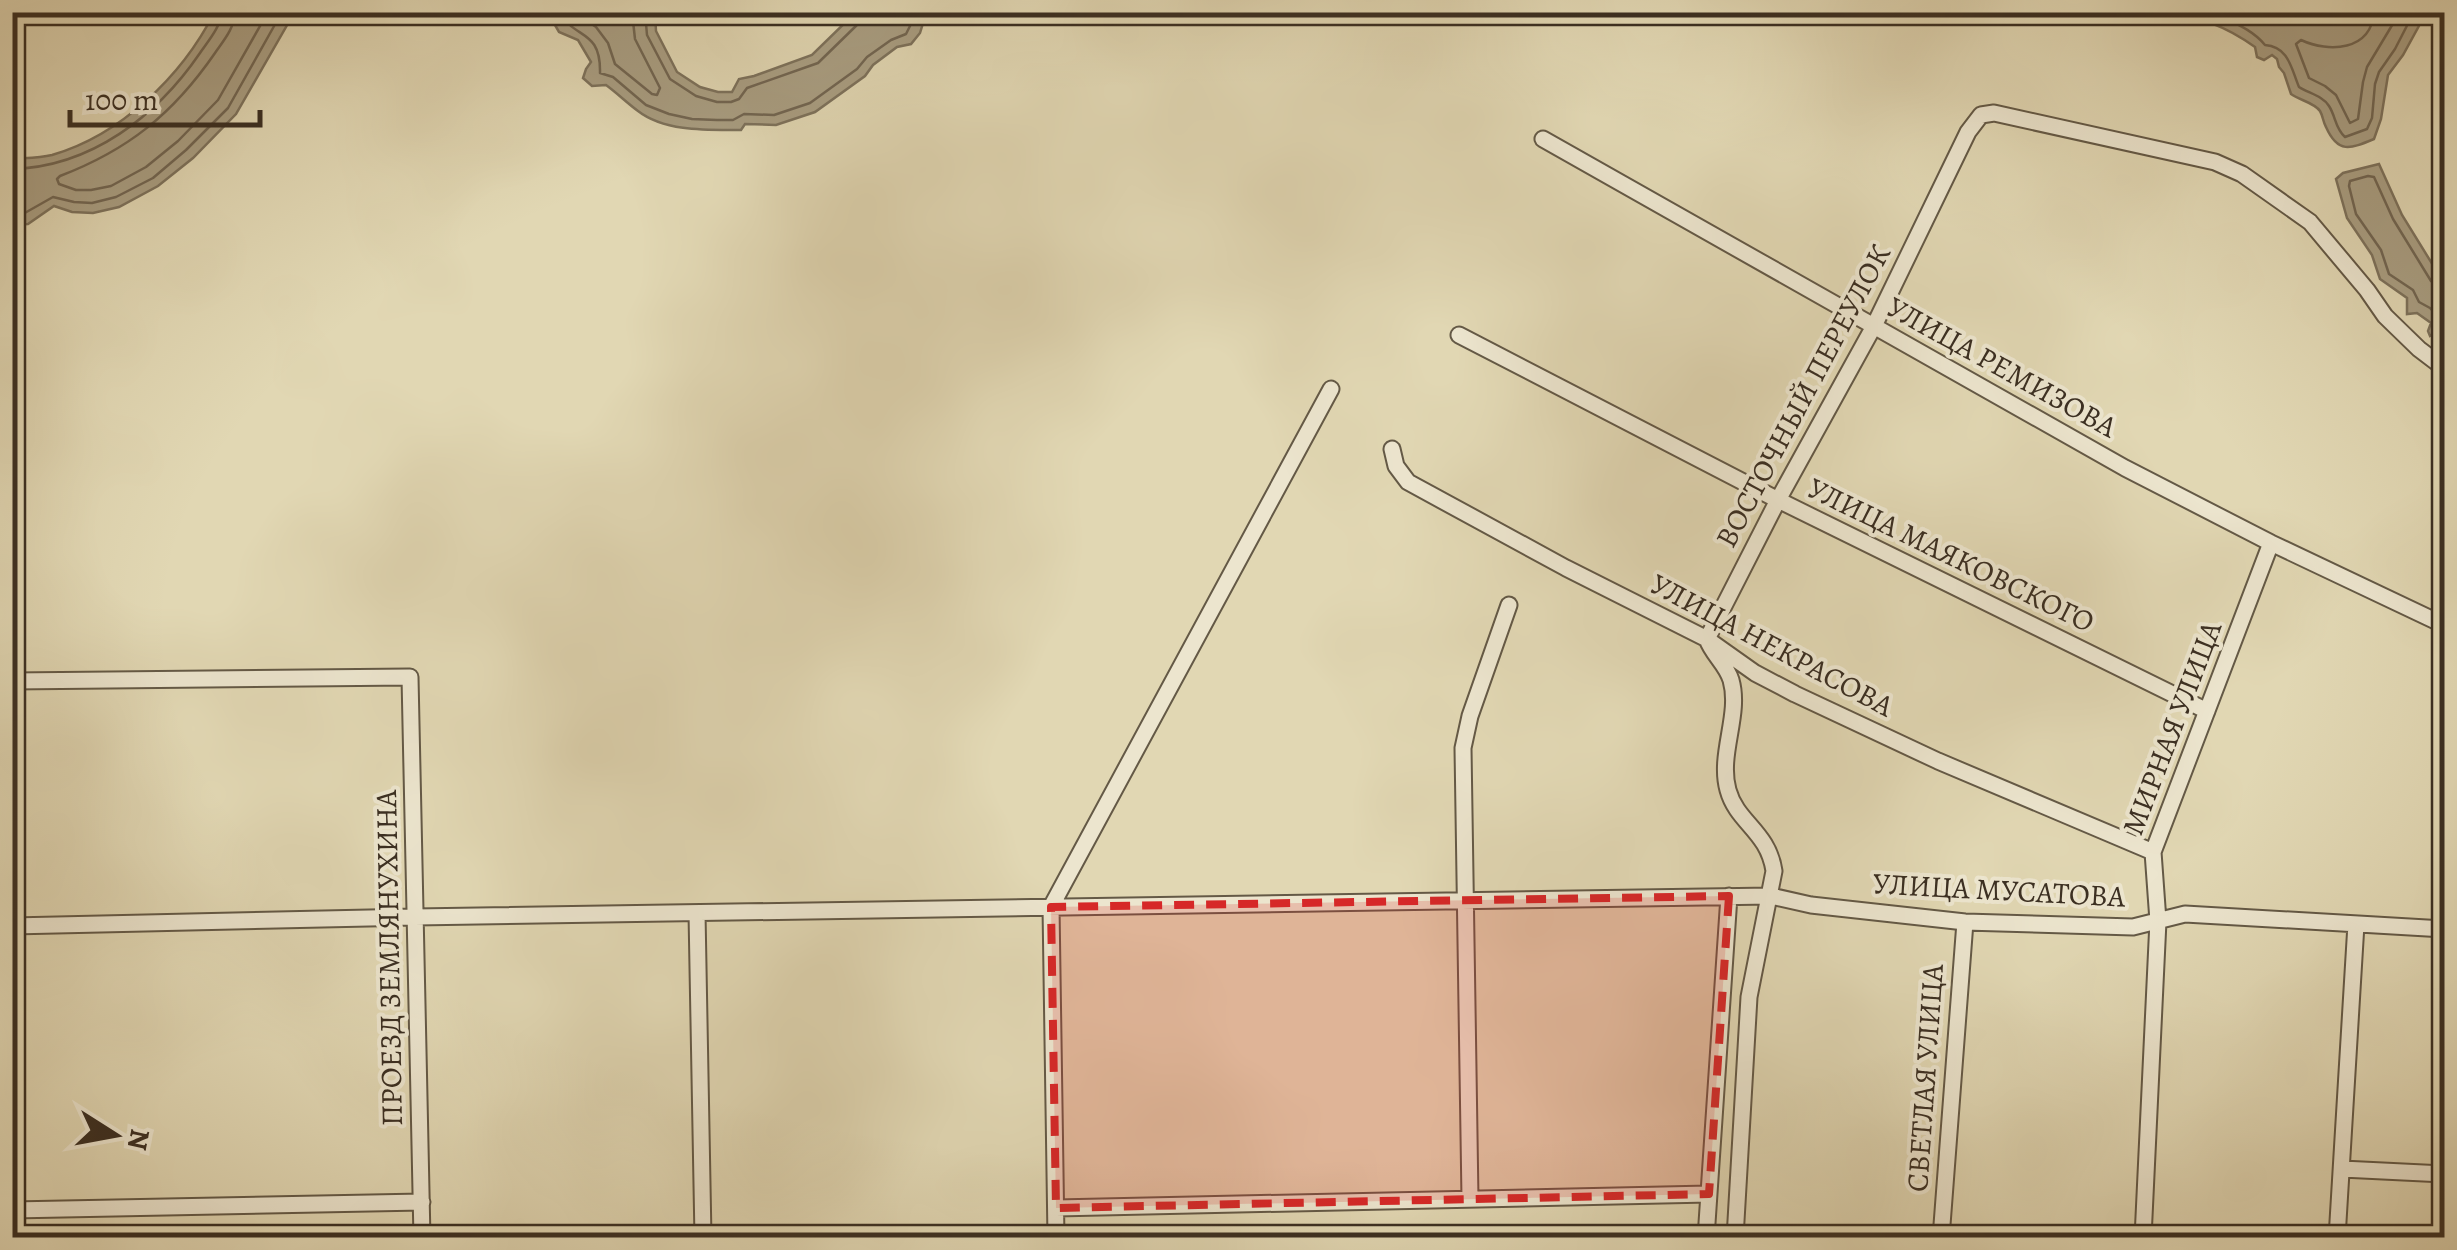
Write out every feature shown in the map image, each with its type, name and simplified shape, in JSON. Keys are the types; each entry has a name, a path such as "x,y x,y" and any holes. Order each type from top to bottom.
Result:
{"street":[{"name":"ВОСТОЧНЫЙ ПЕРЕУЛОК","path":"1707,639 1874,326 1968,132 1981,115 1994,114 2215,162 2242,174 2310,222 2385,316 2444,368"},
{"name":"УЛИЦА РЕМИЗОВА","path":"1542,139 2125,468 2444,625"},
{"name":"УЛИЦА МАЯКОВСКОГО","path":"1459,335 1778,500 2207,712"},
{"path":"1056,1238 1051,907 1331,389"},
{"name":"УЛИЦА НЕКРАСОВА","path":"1392,449 1396,466 1408,482 1707,639 1754,673 1938,761 2153,852"},
{"name":"МИРНАЯ УЛИЦА","path":"2143,1238 2158,921 2153,852 2271,542"},
{"path":"1470,1200 1462,748 1509,605"},
{"path":"1707,639 1731,680 1728,791 1772,853 1774,871 1750,996 1736,1238"},
{"name":"ПРОЕЗД ЗЕМЛЯНУХИНА","path":"12,681 410,678 422,1238"},
{"path":"1706,1238 1729,896"},
{"name":"УЛИЦА МУСАТОВА","path":"12,926 415,916 1771,896 1965,922 2133,927 2185,914 2444,929"},
{"path":"697,913 703,1238"},
{"name":"СВЕТЛАЯ УЛИЦА","path":"1941,1238 1965,922"},
{"path":"2337,1238 2356,924"},
{"path":"2342,1169 2444,1174"},
{"path":"1056,1208 1709,1194"},
{"path":"12,1210 422,1202"}],"highlighted area":[{"path":"1729,896 1709,1194 1056,1208 1051,907"}],"water":[{"path":"214,13 294,13 236,114 193,158 158,186 119,207 93,213 54,206 28,224 13,225 13,159 52,155 77,146 125,118 185,59"},
{"path":"548,13 655,13 656,31 677,72 700,87 732,92 739,79 812,55 855,13 940,13 924,20 911,44 897,47 815,112 776,125 745,124 741,130 728,130 661,123 638,111 606,85 592,86 583,78 591,62 578,40 559,32"},
{"path":"2161,13 2299,13 2335,24 2349,22 2352,13 2426,13 2388,75 2374,139 2346,147 2335,142 2318,108 2291,94 2272,55 2264,60 2257,57 2255,47 2213,24 2190,18 2166,18"},
{"path":"2379,164 2402,215 2444,283 2444,333 2430,336 2431,323 2417,313 2407,314 2407,298 2380,279 2372,255 2347,218 2336,179 2343,173"}]}
